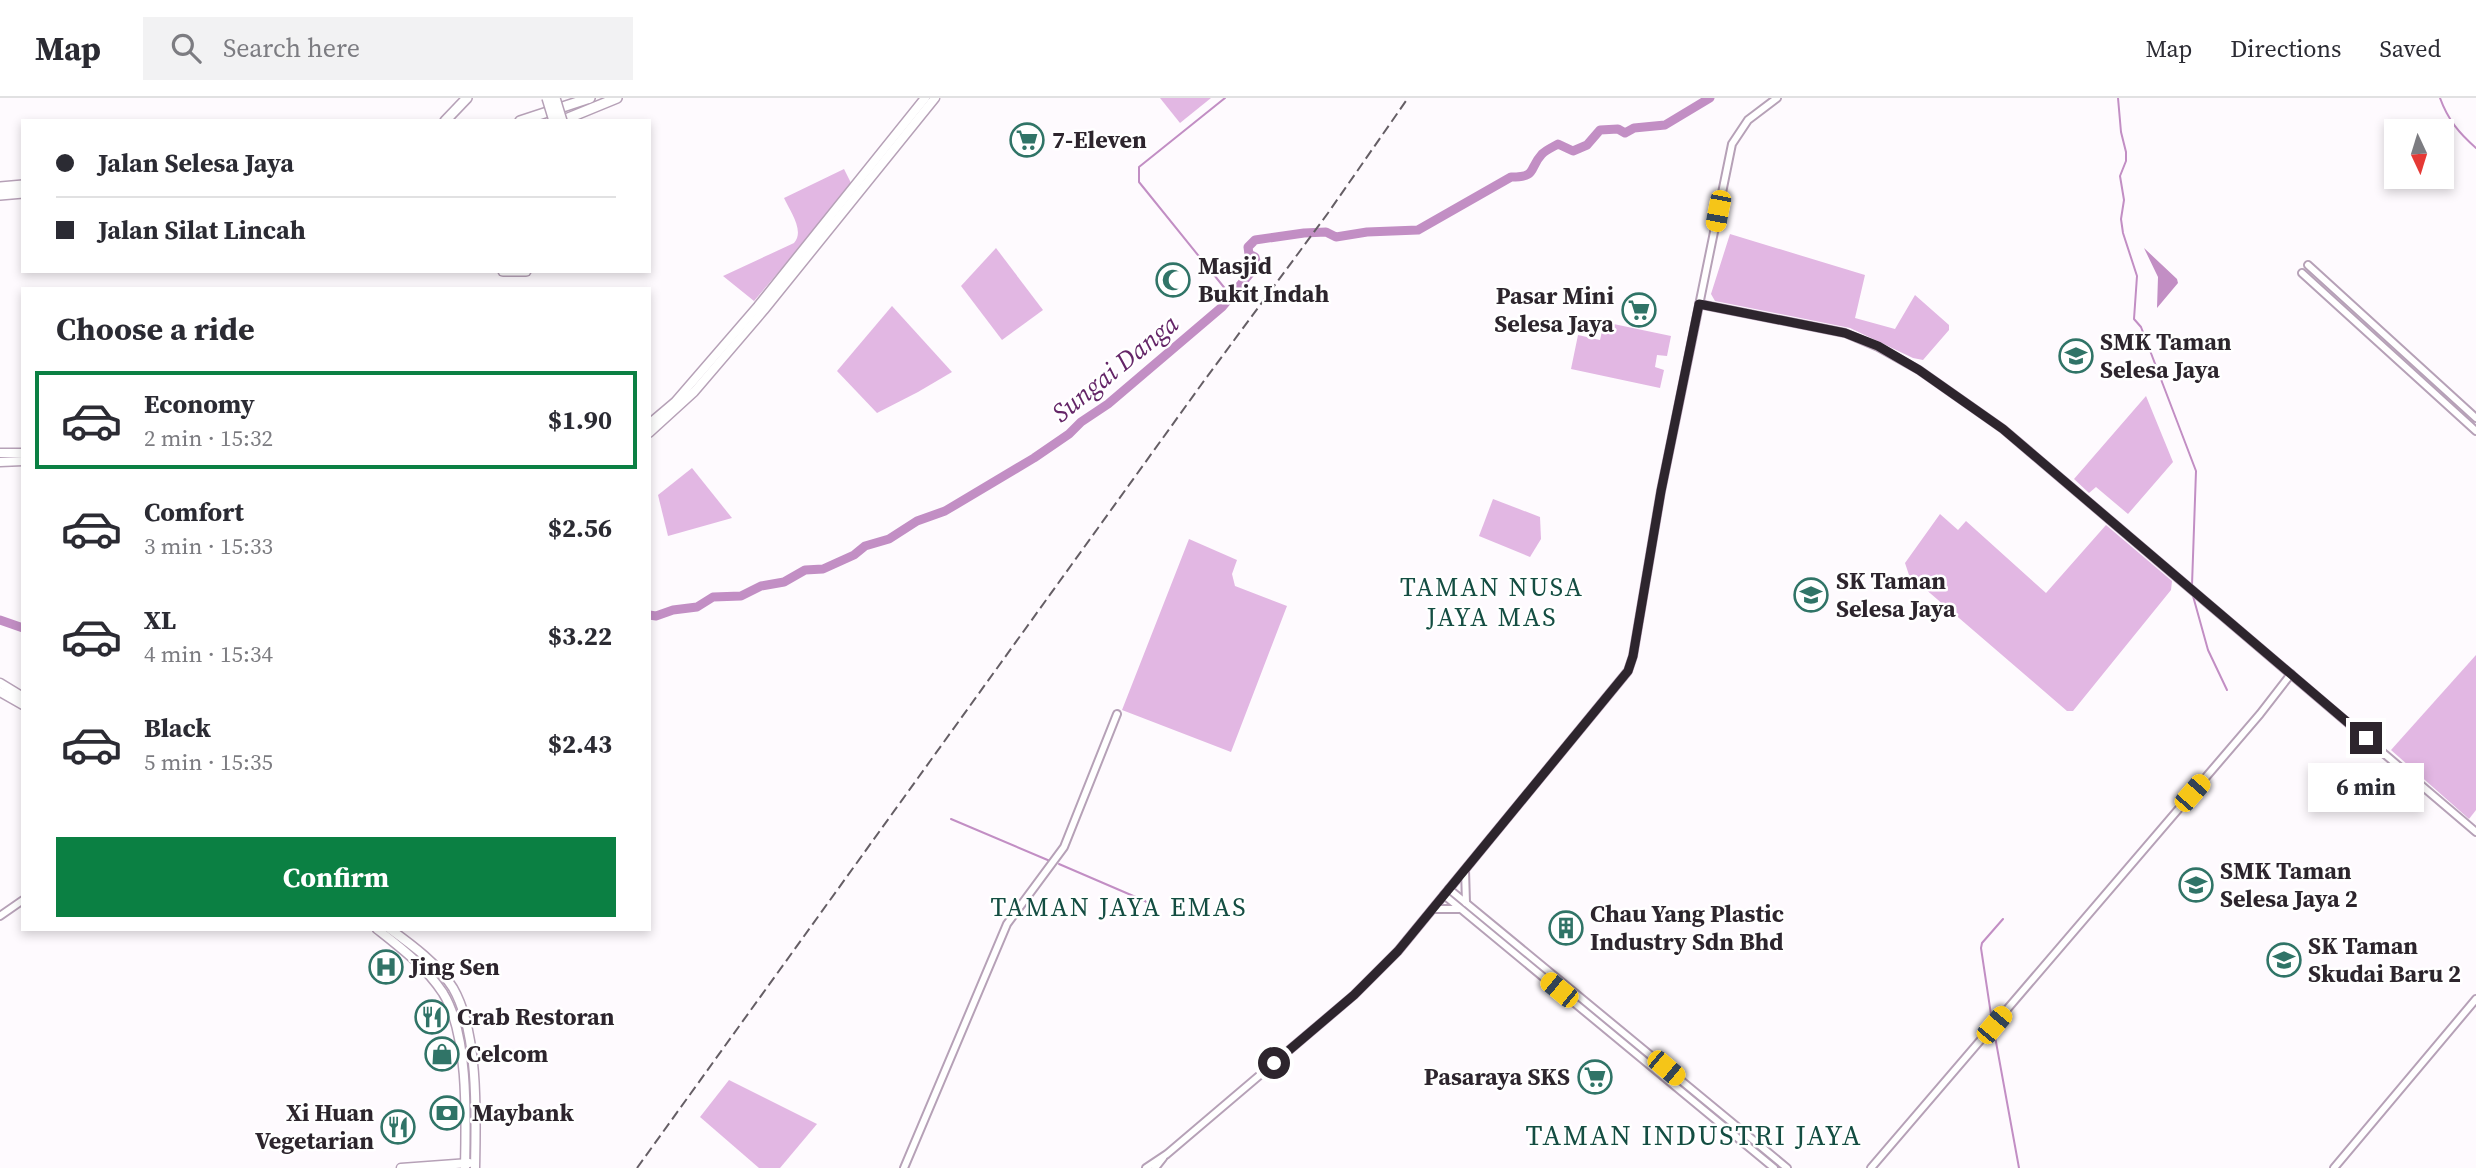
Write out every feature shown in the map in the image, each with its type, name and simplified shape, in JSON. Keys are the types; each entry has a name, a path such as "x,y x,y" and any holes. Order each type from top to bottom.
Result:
{"highway":[{"path":"447,119 467,98"},
{"path":"547,98 553,119"},
{"path":"555,98 561,119"},
{"path":"526,119 590,98"},
{"path":"566,119 617,98"},
{"path":"561,119 575,115"},
{"path":"0,187 21,185"},
{"path":"0,195 21,193"}],"main road":[{"path":"651,422 675,402 758,306 925,98"},
{"path":"651,431 695,392 935,98"},
{"path":"0,453 21,453"},
{"path":"0,462 21,461"},
{"path":"0,683 21,696"},
{"path":"0,692 21,704"},
{"path":"379,931 428,974 442,991 453,1015 459,1038 464,1086 465,1166"},
{"path":"392,931 425,957 453,988 468,1035 474,1085 475,1166 451,1164 401,1168"},
{"path":"451,1164 461,1158 466,1150"}],"street":[{"path":"1146,1168 1167,1154 1354,995 1398,951 1628,671 1633,656 1661,491 1732,144 1748,120 1777,98"},
{"path":"2308,265 2476,418"},
{"path":"2302,273 2476,432"},
{"path":"1699,304 1845,333 1878,346 1919,370 2003,429 2476,832"},
{"path":"1871,1168 2260,715 2291,674"},
{"path":"904,1168 1003,932 1064,847 1116,715"},
{"path":"1464,906 1465,869"},
{"path":"1447,892 1787,1168"},
{"path":"0,916 21,901"},
{"path":"1433,909 1464,906 1774,1168"},
{"path":"2334,1168 2476,999"},
{"path":"1155,1168 1167,1154"}],"shaded area":[{"path":"1160,98 1211,98 1180,123"},
{"path":"844,169 852,185 754,301 723,276 794,243 797,227 784,198"},
{"path":"1730,234 1865,275 1855,318 1895,329 1915,295 1949,325 1949,330 1923,360 1913,358 1850,328 1715,301 1711,294"},
{"path":"996,248 1043,310 1002,340 961,286"},
{"path":"2144,248 2178,283 2157,308 2158,277"},
{"path":"892,306 952,372 877,413 837,371"},
{"path":"1604,322 1671,336 1667,356 1657,355 1655,367 1664,370 1660,388 1571,369 1578,335 1600,340"},
{"path":"2146,396 2173,462 2128,514 2096,487 2089,493 2074,479"},
{"path":"692,468 732,518 668,536 658,495"},
{"path":"1493,499 1540,517 1541,539 1530,557 1479,536"},
{"path":"1940,514 1958,530 1966,521 2046,593 2106,525 2172,581 2171,590 2073,711 2067,711 1909,575 1905,563"},
{"path":"1189,539 1237,560 1232,574 1235,586 1287,606 1231,752 1122,710"},
{"path":"2476,655 2476,810 2469,819 2391,750"},
{"path":"729,1080 817,1124 780,1168 759,1168 700,1117"}],"waterway":[{"path":"1225,98 1139,167 1139,182 1231,296"},
{"name":"Sungai Danga","path":"651,615 697,607 713,597 741,596 761,586 784,582 805,570 823,569 854,555 865,546 889,539 917,521 945,511 1034,458 1108,404 1222,307 1257,265 1255,257 1249,254 1248,247 1255,240 1304,233 1326,232 1336,237 1367,232 1418,230 1511,177 1529,174 1542,154 1558,144 1573,151 1587,145 1600,130 1618,129 1625,133 1634,128 1665,125 1710,98"},
{"path":"2118,98 2126,152 2126,161 2120,176 2124,200 2121,219 2137,276 2134,319 2141,327 2196,471 2192,585"},
{"path":"2440,98 2455,126 2476,148"},
{"path":"2193,596 2208,650 2227,690"},
{"name":"Sungai Danga","path":"0,620 21,627"},
{"path":"951,819 1050,861"},
{"path":"1059,864 1145,901 1155,909"},
{"path":"1992,1021 1981,948 1982,943 2003,919"},
{"path":"1994,1031 2019,1168"}],"railway":[{"path":"637,1168 1328,213 1408,98"}],"place":[{"name":"7-Eleven","path":"1027,140"},
{"name":"Masjid Bukit Indah","path":"1173,280"},
{"name":"Pasar Mini Selesa Jaya","path":"1639,310"},
{"name":"SMK Taman Selesa Jaya","path":"2076,356"},
{"name":"SK Taman Selesa Jaya","path":"1811,595"},
{"name":"SMK Taman Selesa Jaya 2","path":"2196,885"},
{"name":"Chau Yang Plastic Industry Sdn Bhd","path":"1566,928"},
{"name":"SK Taman Skudai Baru 2","path":"2284,960"},
{"name":"Jing Sen","path":"386,967"},
{"name":"Crab Restoran","path":"432,1017"},
{"name":"Celcom","path":"442,1054"},
{"name":"Pasaraya SKS","path":"1595,1077"},
{"name":"Maybank","path":"447,1113"},
{"name":"Xi Huan Vegetarian","path":"398,1127"}],"district":[{"name":"TAMAN NUSA JAYA MAS","path":"1492,602"},
{"name":"TAMAN JAYA EMAS","path":"1119,907"},
{"name":"TAMAN INDUSTRI JAYA","path":"1694,1135"}],"route":[{"path":"1274,1063 1354,995 1398,951 1628,671 1699,304 1845,333 1878,346 1919,370 2003,429 2366,738"}]}
